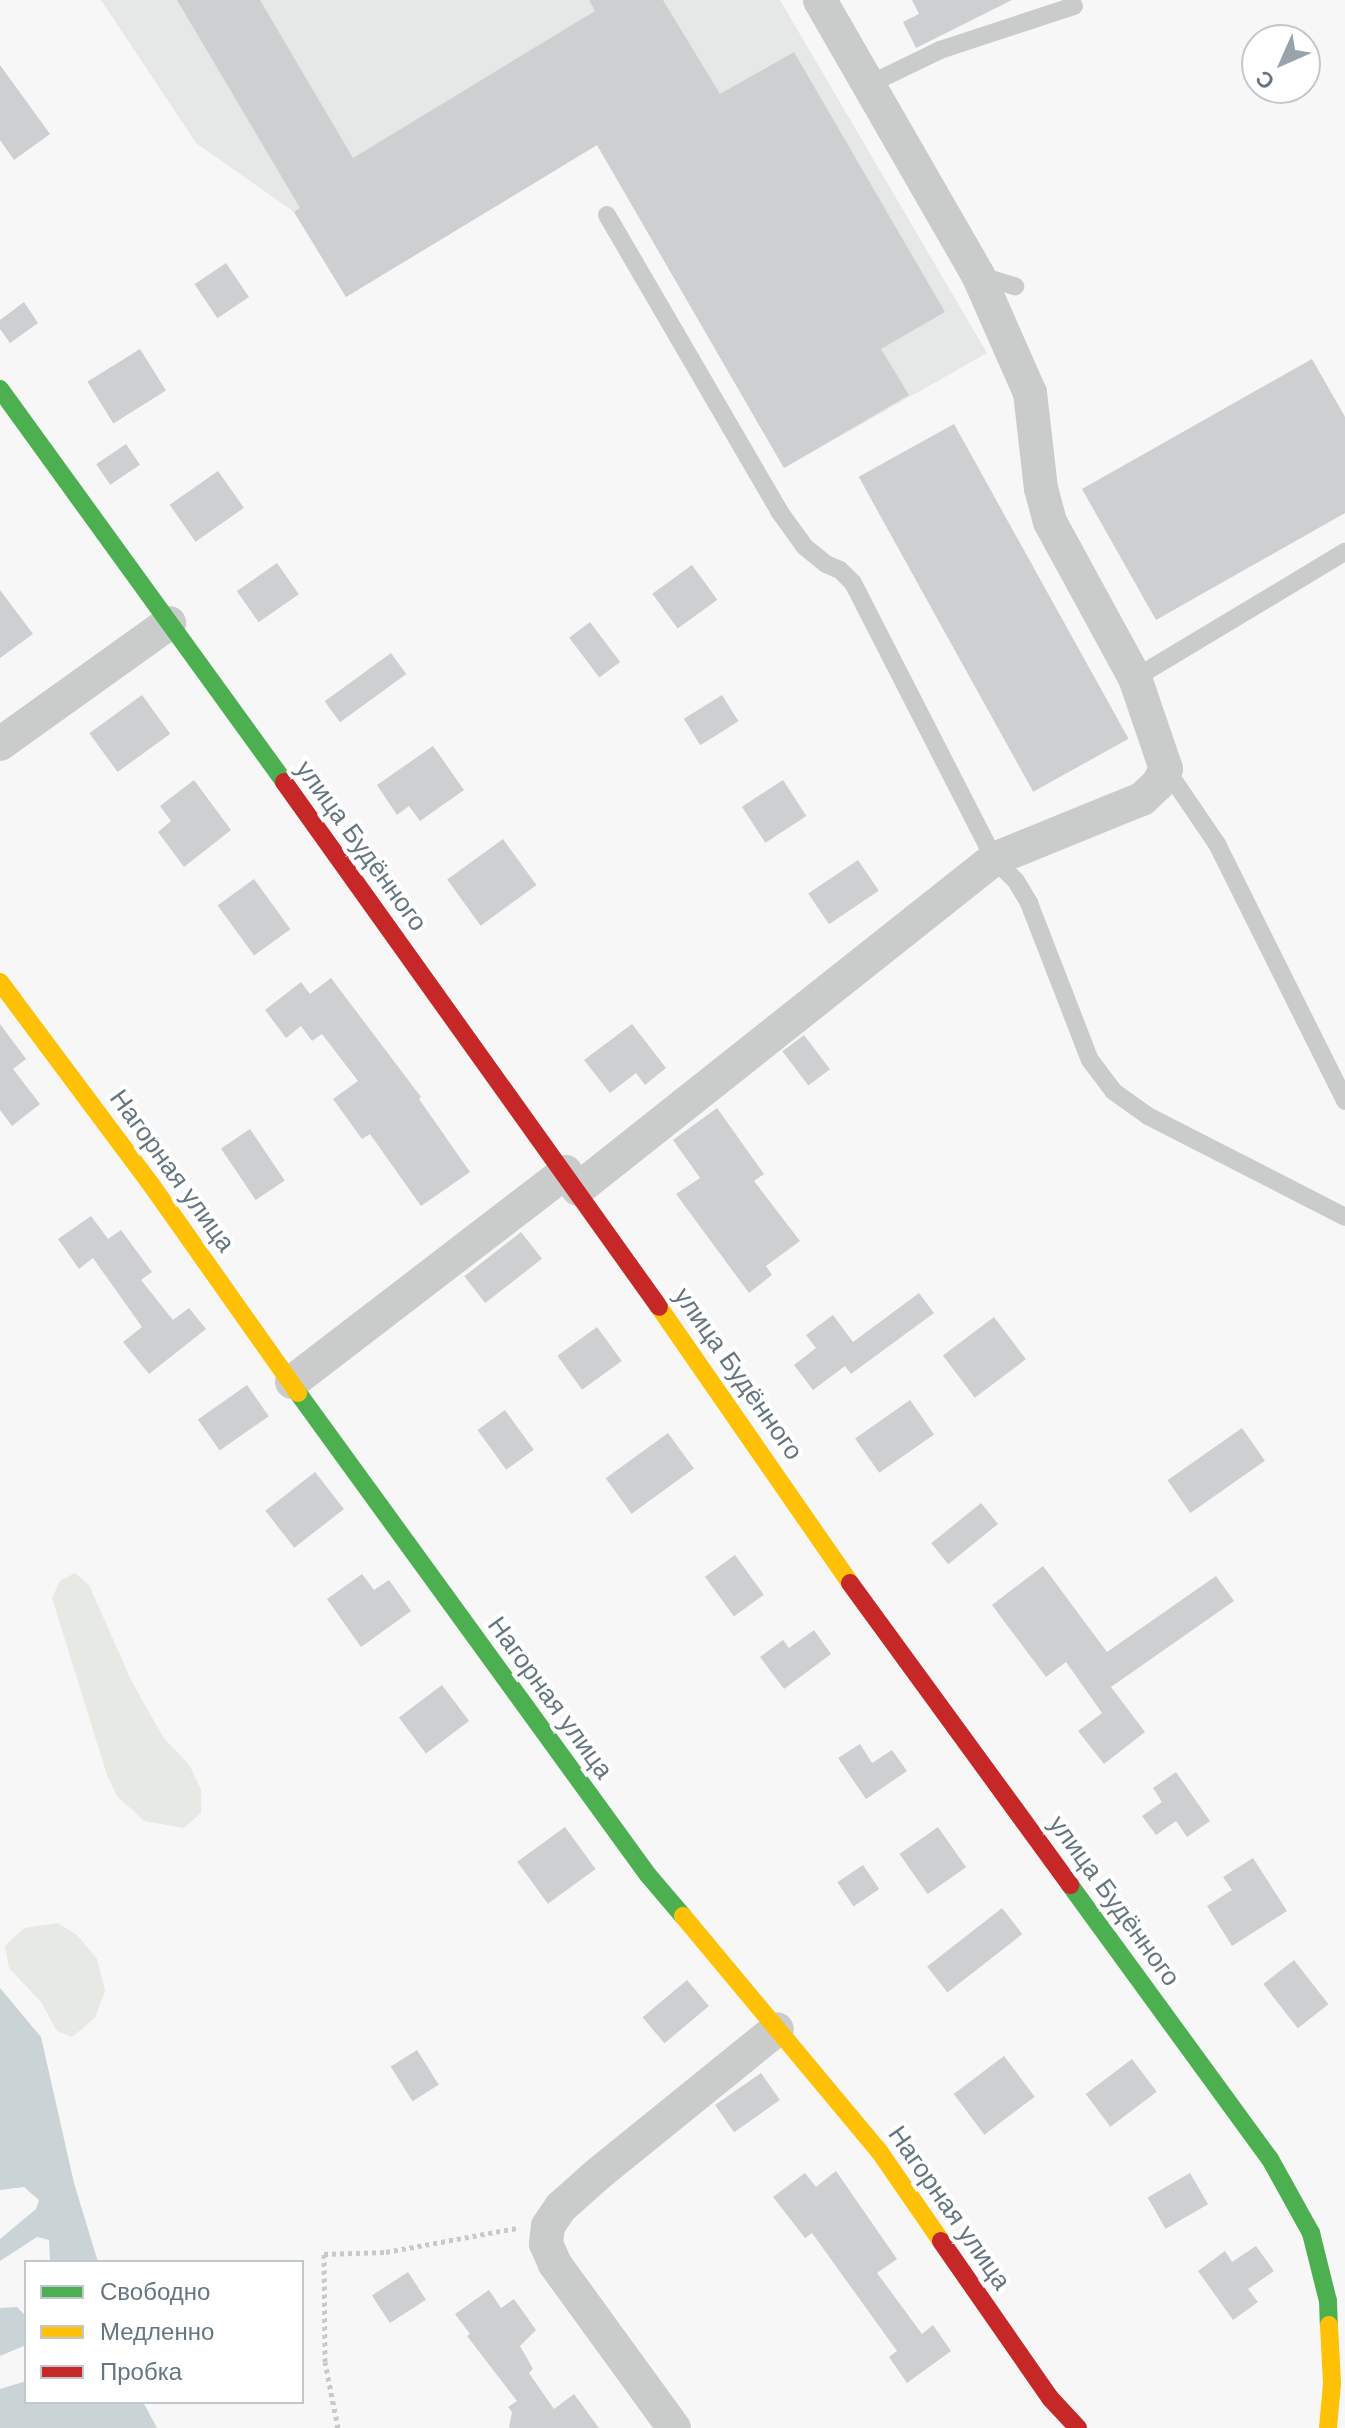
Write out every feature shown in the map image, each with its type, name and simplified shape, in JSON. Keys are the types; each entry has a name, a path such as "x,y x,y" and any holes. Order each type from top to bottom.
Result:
{"main road":[{"name":"улица Будённого","path":"0,389 572,1180 866,1606 1270,2159 1311,2233 1328,2301 1332,2383 1328,2428"},
{"name":"Нагорная улица","path":"0,982 292,1382 386,1519 648,1875 879,2151 1050,2398 1078,2428"}],"street":[{"path":"292,1382 572,1180 994,859 1142,799 1158,784 1166,769 1135,678 1050,522 1041,489 1039,445 1030,393 978,275 820,0"},
{"path":"0,744 169,623"},
{"path":"674,2428 555,2264 546,2244 548,2226 561,2207 598,2174 777,2029"}],"lane":[{"path":"868,85 940,50 1074,6"},
{"path":"607,215 779,511 805,547 826,564 840,570 853,583 994,859 1016,881 1029,903 1090,1060 1113,1091 1148,1116 1345,1217"},
{"path":"978,275 1015,286"},
{"path":"1135,678 1345,552"},
{"path":"1166,769 1217,844 1345,1101"}],"path":[{"path":"338,2428 325,2362 324,2254 386,2252 521,2227"}],"shaded area":[{"path":"101,0 780,0 987,353 784,468 597,145 346,297 294,212 196,143"},
{"path":"75,1573 89,1585 132,1682 163,1737 190,1766 201,1790 201,1813 184,1828 144,1821 117,1796 107,1775 52,1598 60,1581"},
{"path":"58,1923 77,1935 97,1959 105,1991 95,2018 72,2037 57,2031 41,2002 9,1968 5,1946 24,1928"},
{"path":"0,1988 41,2037 74,2183 97,2260 50,2260 49,2240 37,2237 0,2261 0,2239 36,2209 39,2200 24,2187 0,2190"},
{"path":"17,2307 24,2314 24,2346 0,2356 0,2308"},
{"path":"24,2382 24,2404 144,2404 157,2428 0,2428 0,2389"}],"building":[{"path":"177,0 260,0 353,158 595,11 589,0 663,0 720,94 794,52 945,312 881,349 909,395 784,468 597,145 346,297 294,212 300,208"},
{"path":"912,0 1012,0 916,48 903,22 919,14"},
{"path":"0,65 50,134 14,160 0,140"},
{"path":"226,263 249,297 217,318 194,284"},
{"path":"24,302 38,323 10,343 0,329 0,320"},
{"path":"140,349 166,391 113,423 87,382"},
{"path":"1312,359 1345,417 1345,513 1156,620 1082,489"},
{"path":"954,424 1129,739 1033,792 859,477"},
{"path":"126,444 140,465 110,485 96,464"},
{"path":"218,471 244,508 195,542 170,505"},
{"path":"277,563 299,594 259,622 237,591"},
{"path":"692,565 717,600 678,629 652,594"},
{"path":"0,590 33,634 0,658"},
{"path":"590,622 620,662 599,678 569,638"},
{"path":"391,653 406,674 340,722 325,701"},
{"path":"142,695 170,734 118,772 89,733"},
{"path":"722,695 738,721 700,745 684,719"},
{"path":"433,746 464,790 420,821 409,806 397,815 377,785"},
{"path":"194,780 231,830 184,867 158,832 171,821 160,806"},
{"path":"783,780 806,816 765,843 742,807"},
{"path":"503,839 537,885 481,926 447,880"},
{"path":"858,860 879,891 829,924 808,894"},
{"path":"254,879 290,929 254,956 218,905"},
{"path":"331,978 421,1097 419,1099 470,1172 421,1206 370,1134 362,1139 333,1099 358,1081 322,1034 312,1041 301,1026 286,1038 265,1010 301,982 310,994"},
{"path":"0,1024 26,1059 13,1069 40,1104 12,1126 0,1110"},
{"path":"632,1024 666,1068 645,1085 636,1073 610,1093 584,1060"},
{"path":"804,1035 830,1069 808,1086 782,1051"},
{"path":"717,1108 764,1174 754,1181 800,1241 766,1266 772,1275 749,1293 676,1194 700,1178 673,1140"},
{"path":"250,1129 285,1180 256,1200 221,1149"},
{"path":"91,1216 108,1239 121,1230 152,1272 141,1280 173,1320 189,1308 206,1329 149,1374 123,1342 142,1327 93,1258 79,1269 58,1239"},
{"path":"521,1232 542,1259 485,1303 464,1276"},
{"path":"919,1293 934,1313 851,1374 845,1366 813,1390 794,1365 816,1348 806,1335 833,1315 853,1342"},
{"path":"994,1317 1026,1359 975,1398 943,1356"},
{"path":"597,1327 622,1361 582,1390 557,1356"},
{"path":"247,1385 269,1416 220,1451 198,1419"},
{"path":"910,1400 934,1434 879,1473 855,1438"},
{"path":"505,1410 534,1450 506,1470 477,1430"},
{"path":"1242,1428 1265,1461 1190,1513 1167,1480"},
{"path":"668,1433 694,1469 632,1514 606,1478"},
{"path":"315,1472 344,1509 294,1548 265,1511"},
{"path":"981,1503 998,1524 948,1564 931,1543"},
{"path":"735,1555 764,1595 734,1616 705,1577"},
{"path":"1043,1566 1107,1652 1216,1576 1234,1601 1111,1687 1145,1732 1104,1764 1078,1731 1102,1713 1066,1662 1046,1677 992,1605"},
{"path":"362,1574 374,1590 389,1580 411,1611 361,1647 327,1599"},
{"path":"814,1630 831,1654 784,1689 760,1657 783,1640 789,1648"},
{"path":"442,1685 469,1721 426,1753 399,1717"},
{"path":"860,1744 872,1763 892,1750 907,1771 866,1799 838,1758"},
{"path":"1176,1772 1210,1821 1187,1837 1176,1821 1156,1835 1142,1816 1162,1802 1153,1788"},
{"path":"565,1827 596,1869 548,1904 517,1862"},
{"path":"938,1827 966,1867 928,1894 899,1854"},
{"path":"1253,1858 1287,1911 1232,1946 1207,1906 1232,1890 1223,1877"},
{"path":"863,1865 879,1889 854,1906 837,1882"},
{"path":"1002,1908 1022,1934 947,1992 927,1966"},
{"path":"1294,1960 1328,2004 1298,2028 1263,1984"},
{"path":"687,1980 709,2006 664,2043 643,2017"},
{"path":"417,2050 439,2085 412,2101 391,2066"},
{"path":"1004,2056 1035,2097 984,2135 954,2094"},
{"path":"1132,2059 1157,2092 1110,2127 1086,2094"},
{"path":"761,2073 780,2100 734,2132 715,2105"},
{"path":"836,2171 897,2259 877,2273 922,2334 933,2325 951,2351 907,2383 889,2357 897,2351 812,2233 805,2238 773,2197 805,2173 816,2187"},
{"path":"1190,2173 1208,2204 1166,2229 1148,2198"},
{"path":"1256,2246 1274,2271 1248,2289 1258,2302 1233,2320 1198,2271 1225,2251 1232,2262"},
{"path":"408,2272 426,2300 390,2323 372,2295"},
{"path":"489,2290 501,2308 514,2299 536,2330 520,2346 533,2369 529,2373 554,2409 574,2394 599,2428 509,2428 512,2412 508,2407 517,2401 467,2336 470,2334 455,2314"}],"traffic: fast":[{"path":"0,389 284,782"},
{"path":"298,1393 648,1875 683,1916"},
{"path":"1070,1885 1270,2159 1311,2233 1328,2301 1329,2325"}],"traffic: slow":[{"path":"0,982 150,1183 298,1393"},
{"path":"659,1307 850,1583"},
{"path":"683,1916 879,2151 941,2241"},
{"path":"1328,2428 1332,2383 1329,2325"}],"traffic: jam":[{"path":"284,782 659,1307"},
{"path":"850,1583 1070,1885"},
{"path":"941,2241 1050,2398 1078,2428"}]}
